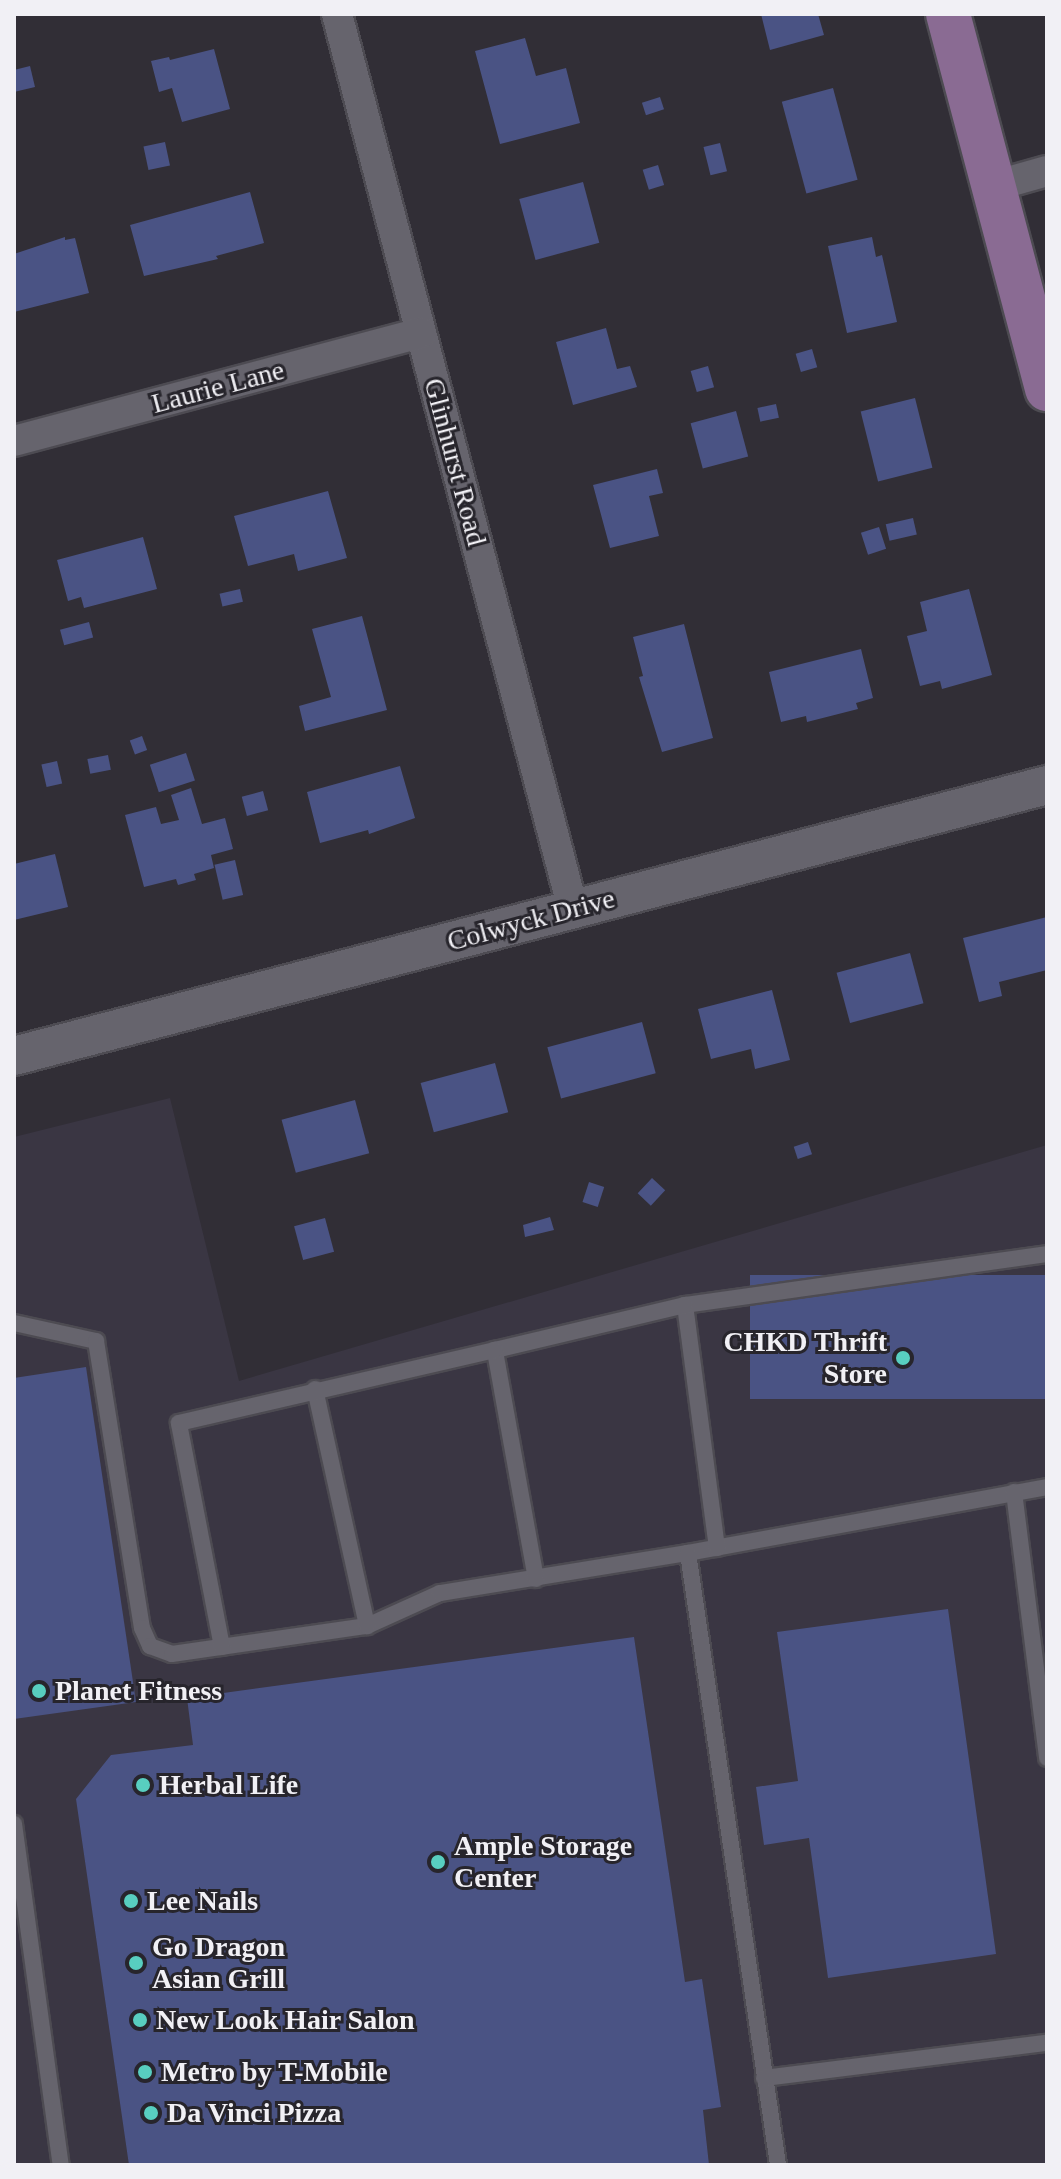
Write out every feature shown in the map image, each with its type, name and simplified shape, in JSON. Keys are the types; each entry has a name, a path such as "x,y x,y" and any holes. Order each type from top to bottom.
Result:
{"main road":[{"path":"948,14 1047,389"}],"street":[{"name":"Glinhurst Road","path":"337,14 573,909"},
{"path":"994,186 1047,171"},
{"name":"Laurie Lane","path":"14,441 421,333"},
{"name":"Colwyck Drive","path":"14,1056 1047,785"}],"lane":[{"path":"222,1647 179,1423 685,1305 1047,1254"},
{"path":"685,1305 717,1548"},
{"path":"14,1323 96,1341 142,1628 150,1646 172,1654 367,1626 440,1593 717,1548 1047,1487"},
{"path":"495,1350 536,1579"},
{"path":"315,1389 367,1626"},
{"path":"1014,1492 1047,1758"},
{"path":"688,1553 778,2165"},
{"path":"14,1824 61,2165"},
{"path":"764,2078 1047,2043"}],"shaded area":[{"path":"170,1098 239,1381 1047,1145 1047,2165 14,2165 14,1137"}],"building":[{"path":"761,14 818,14 824,35 770,50"},
{"path":"525,38 536,76 566,68 580,123 500,144 475,51"},
{"path":"214,49 230,109 182,122 172,88 159,92 151,61 169,57 170,60"},
{"path":"30,66 35,87 14,92 14,70"},
{"path":"833,88 858,180 806,193 782,102"},
{"path":"660,97 664,109 646,115 642,103"},
{"path":"165,142 170,165 148,170 143,147"},
{"path":"720,143 727,171 711,175 704,147"},
{"path":"658,165 664,185 649,190 643,170"},
{"path":"583,182 599,243 536,260 519,199"},
{"path":"250,192 264,243 216,256 218,259 144,276 130,225"},
{"path":"65,237 65,240 75,238 89,293 14,312 14,254"},
{"path":"872,237 876,257 882,255 897,322 847,333 828,246"},
{"path":"606,328 617,369 630,366 637,387 573,405 556,342"},
{"path":"812,349 817,367 801,372 796,354"},
{"path":"708,366 714,387 697,392 691,371"},
{"path":"915,398 932,468 878,481 861,412"},
{"path":"776,404 779,418 760,422 757,408"},
{"path":"736,411 748,456 703,469 691,423"},
{"path":"657,469 663,493 649,496 659,536 610,548 593,485"},
{"path":"328,491 347,558 298,571 294,554 248,566 234,516"},
{"path":"913,518 917,535 890,541 886,524"},
{"path":"879,527 886,549 868,555 861,533"},
{"path":"143,537 157,589 84,608 81,597 68,601 57,560"},
{"path":"240,589 243,602 222,606 220,594"},
{"path":"969,589 992,675 942,689 940,681 920,686 907,636 927,631 920,602"},
{"path":"362,616 387,710 305,731 299,706 331,697 312,629"},
{"path":"89,622 93,637 64,645 60,630"},
{"path":"684,624 713,738 662,752 639,677 643,676 633,637"},
{"path":"861,649 873,698 856,703 858,709 807,722 806,716 781,722 769,672"},
{"path":"142,736 147,750 135,755 130,740"},
{"path":"186,753 195,781 159,792 150,765"},
{"path":"108,755 111,770 90,774 87,759"},
{"path":"57,761 62,783 47,787 41,765"},
{"path":"400,766 415,818 369,834 368,830 320,843 307,792"},
{"path":"191,788 202,824 225,818 233,849 211,855 214,868 194,874 196,880 178,885 176,879 144,887 125,815 156,807 161,824 179,820 171,795"},
{"path":"263,791 268,810 247,816 242,797"},
{"path":"55,854 68,907 14,920 14,864"},
{"path":"235,860 243,895 223,900 215,865"},
{"path":"1047,917 1047,970 999,982 1002,996 979,1002 963,938"},
{"path":"910,953 923,1003 850,1023 837,973"},
{"path":"772,990 790,1060 755,1069 751,1049 711,1059 698,1009"},
{"path":"642,1022 656,1073 561,1099 547,1047"},
{"path":"495,1063 508,1112 434,1132 421,1083"},
{"path":"355,1100 369,1153 296,1173 282,1120"},
{"path":"808,1142 812,1154 798,1159 794,1147"},
{"path":"652,1178 665,1190 651,1206 638,1193"},
{"path":"589,1182 604,1187 598,1207 583,1202"},
{"path":"550,1217 554,1230 525,1237 523,1225"},
{"path":"325,1218 334,1252 303,1260 294,1226"},
{"name":"CHKD Thrift Store","path":"750,1275 1047,1275 1047,1399 750,1399"},
{"path":"86,1367 136,1702 14,1719 14,1378"},
{"path":"948,1609 996,1954 828,1978 809,1838 764,1845 756,1787 798,1781 777,1632"},
{"name":"Ample Storage Center","path":"634,1637 685,1982 702,1979 721,2107 703,2110 709,2165 129,2165 76,1799 111,1755 193,1745 187,1698"}],"place":[{"name":"CHKD Thrift Store","path":"903,1358"},
{"name":"Planet Fitness","path":"39,1691"},
{"name":"Herbal Life","path":"143,1785"},
{"name":"Ample Storage Center","path":"438,1862"},
{"name":"Lee Nails","path":"131,1901"},
{"name":"Go Dragon Asian Grill","path":"136,1963"},
{"name":"New Look Hair Salon","path":"140,2020"},
{"name":"Metro by T-Mobile","path":"145,2072"},
{"name":"Da Vinci Pizza","path":"151,2113"}]}
